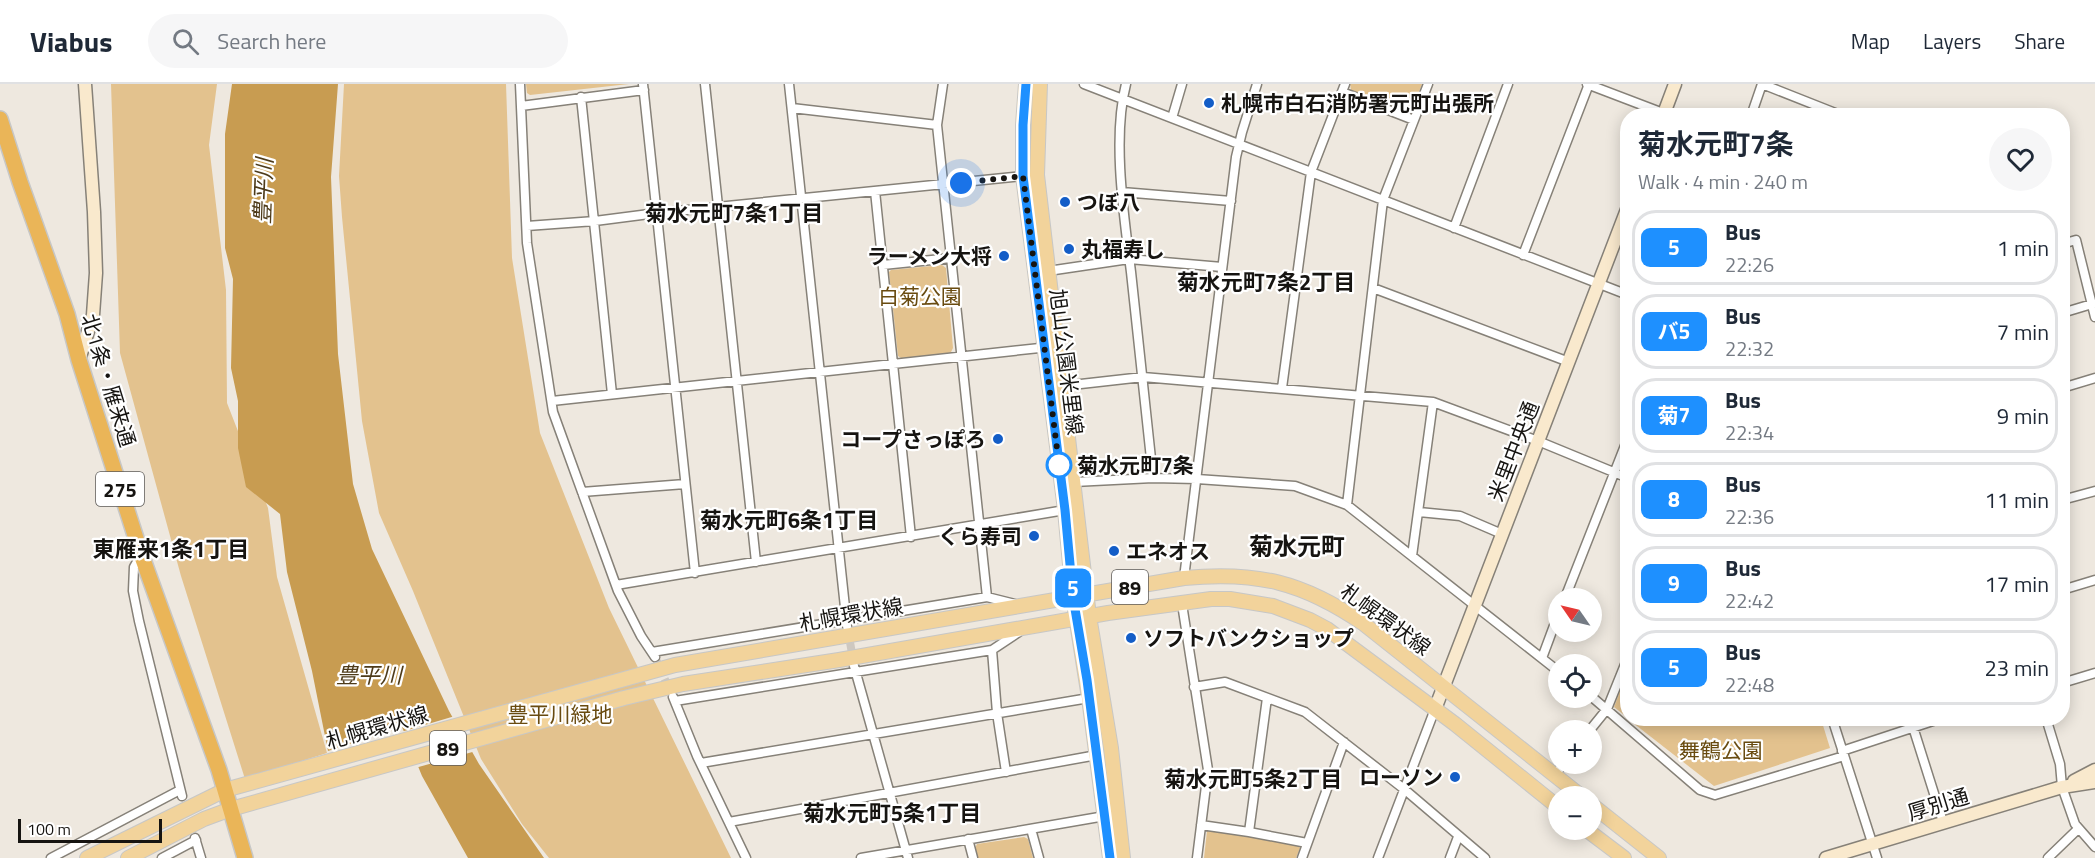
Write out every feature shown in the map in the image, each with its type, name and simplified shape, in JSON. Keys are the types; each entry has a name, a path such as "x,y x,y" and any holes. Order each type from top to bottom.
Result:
{"highway":[{"name":"北1条・雁来通","path":"0,119 67,314 79,360 141,554 225,790 245,858"}],"main road":[{"name":"旭山公園米里線","path":"1026,84 1023,176 1051,347 1063,386 1074,482 1080,595"},
{"name":"旭山公園米里線","path":"1040,84 1037,175 1048,271 1051,347 1065,510 1083,618 1089,698 1110,858"},
{"name":"札幌環状線","path":"87,858 225,790 675,665 1080,595 1184,578 1218,575 1245,576 1282,583 1339,607 1364,624 1568,786"},
{"name":"札幌環状線","path":"128,858 204,819 231,809 624,698 683,684 1022,630 1159,605 1211,599 1274,606 1310,620 1336,635 1435,709 1548,799"},
{"name":"旭山公園米里線","path":"1083,618 1111,748 1123,858"},
{"path":"1602,813 1659,858"},
{"path":"1599,840 1619,856"}],"street":[{"path":"79,360 93,315 96,273 85,84"},
{"path":"520,84 527,243 553,412 616,585 653,655 987,597 1024,606"},
{"path":"705,84 756,562"},
{"path":"789,84 846,623"},
{"path":"943,84 937,125 987,597"},
{"path":"1084,84 1620,292"},
{"path":"1126,84 1122,98 1120,124 1122,192 1153,478"},
{"path":"1172,118 1182,84"},
{"path":"1184,578 1239,144 1257,84"},
{"path":"1347,505 1383,200 1428,84"},
{"path":"1454,228 1508,84"},
{"path":"1523,255 1588,84 1648,108"},
{"path":"1665,108 1675,84"},
{"path":"1754,108 1762,84 1823,108"},
{"path":"522,105 644,87 695,573"},
{"path":"1282,388 1311,172 1343,88 1414,120"},
{"path":"581,97 612,394"},
{"path":"792,108 937,125"},
{"path":"527,225 595,221 1023,176"},
{"path":"875,191 911,537"},
{"path":"1122,192 1231,201"},
{"name":"米里中央通","path":"1435,709 1620,228"},
{"path":"2070,242 2076,240 2095,317"},
{"path":"883,265 951,258"},
{"path":"1048,271 1129,259 1222,267"},
{"path":"1373,288 1569,362"},
{"path":"2070,311 2092,304"},
{"path":"552,401 1051,347"},
{"path":"1063,386 1143,377 1433,402 1620,475"},
{"path":"2070,386 2095,378"},
{"path":"1412,556 1433,402"},
{"path":"1569,588 1620,457"},
{"path":"1074,482 1197,478 1295,486 1347,505 1548,663"},
{"path":"582,492 685,483"},
{"path":"2070,498 2095,491"},
{"path":"616,585 1065,510"},
{"path":"1419,512 1460,516 1502,534"},
{"path":"51,858 181,793 133,591 134,567 141,554"},
{"path":"2070,588 2095,580"},
{"path":"1182,603 1208,770 1197,858"},
{"path":"746,858 700,763 674,699 855,669 992,651 1022,630"},
{"path":"1542,658 1548,642"},
{"path":"992,651 997,713 1006,772"},
{"path":"855,669 907,854"},
{"path":"2070,681 2095,673"},
{"path":"1598,720 1607,709 1620,677"},
{"path":"1194,687 1225,682 1305,712 1404,789 1485,858"},
{"path":"700,763 1089,698"},
{"path":"1249,832 1268,698"},
{"path":"1602,705 1620,720"},
{"path":"1378,858 1435,709"},
{"path":"1627,726 1700,790 1715,795 1843,754 1907,726"},
{"path":"1834,726 1877,858"},
{"path":"1915,726 1943,822"},
{"path":"2048,726 2060,764 2062,787 2078,829 2092,844"},
{"path":"1302,858 1344,742"},
{"path":"729,822 1097,755"},
{"name":"厚別通","path":"2062,787 2095,770"},
{"name":"厚別通","path":"1826,858 2062,787 2095,782"},
{"path":"861,858 907,854 968,839 1105,816"},
{"path":"1201,825 1307,843"},
{"path":"1031,829 1039,858"},
{"path":"2048,858 2078,829"},
{"path":"1450,858 1458,837"},
{"path":"162,858 196,839 201,858"},
{"path":"968,839 973,858"}],"green space":[{"path":"111,84 217,84 209,145 226,290 227,403 268,508 277,577 327,753 245,779 181,576 120,353"},
{"name":"豊平川緑地","path":"344,84 506,84 512,258 540,433 609,608 731,858 549,858 522,824 481,759 379,513 362,421 342,217 339,176"},
{"path":"526,84 629,84 530,95 527,93"},
{"path":"1350,84 1422,84 1412,110 1408,112 1351,90"},
{"name":"白菊公園","path":"942,265 946,268 953,348 950,354 901,358 898,356 889,272"},
{"path":"1620,691 1620,712 1614,707"},
{"name":"舞鶴公園","path":"1637,726 1823,726 1830,748 1714,786"},
{"path":"1210,829 1298,844 1300,848 1296,858 1204,858 1207,831"},
{"path":"1024,837 1028,839 1033,858 978,858 975,848 977,844"}],"water":[{"name":"豊平川","path":"232,84 338,84 331,177 338,354 353,484 372,549 449,711 479,764 544,858 468,858 422,776 402,727 328,751 312,671 287,572 280,514 246,487 238,448 238,401 231,368 233,279 225,248 225,134"}],"pier":[{"path":"455,716 476,751 415,768 401,732"}],"tunnel":[{"path":"848,631 853,659"},
{"path":"655,657 670,691"}],"bus line":[{"name":"5","path":"1026,84 1023,176 1065,510 1073,597 1087,680 1110,858"}],"place":[{"name":"札幌市白石消防署元町出張所","path":"1209,103"},
{"name":"つぼ八","path":"1065,202"},
{"name":"丸福寿し","path":"1069,249"},
{"name":"ラーメン大将","path":"1004,256"},
{"name":"コープさっぽろ","path":"998,439"},
{"name":"菊水元町7条","path":"1059,465"},
{"name":"くら寿司","path":"1034,536"},
{"name":"エネオス","path":"1114,551"},
{"name":"ソフトバンクショップ","path":"1131,638"},
{"name":"ローソン","path":"1455,777"}],"district":[{"name":"菊水元町7条1丁目","path":"734,213"},
{"name":"菊水元町7条2丁目","path":"1266,282"},
{"name":"菊水元町6条1丁目","path":"789,520"},
{"name":"菊水元町","path":"1297,546"},
{"name":"東雁来1条1丁目","path":"171,549"},
{"name":"菊水元町5条2丁目","path":"1253,779"},
{"name":"菊水元町5条1丁目","path":"892,813"}],"route":[{"path":"961,183 1023,176 1059,465"}]}
